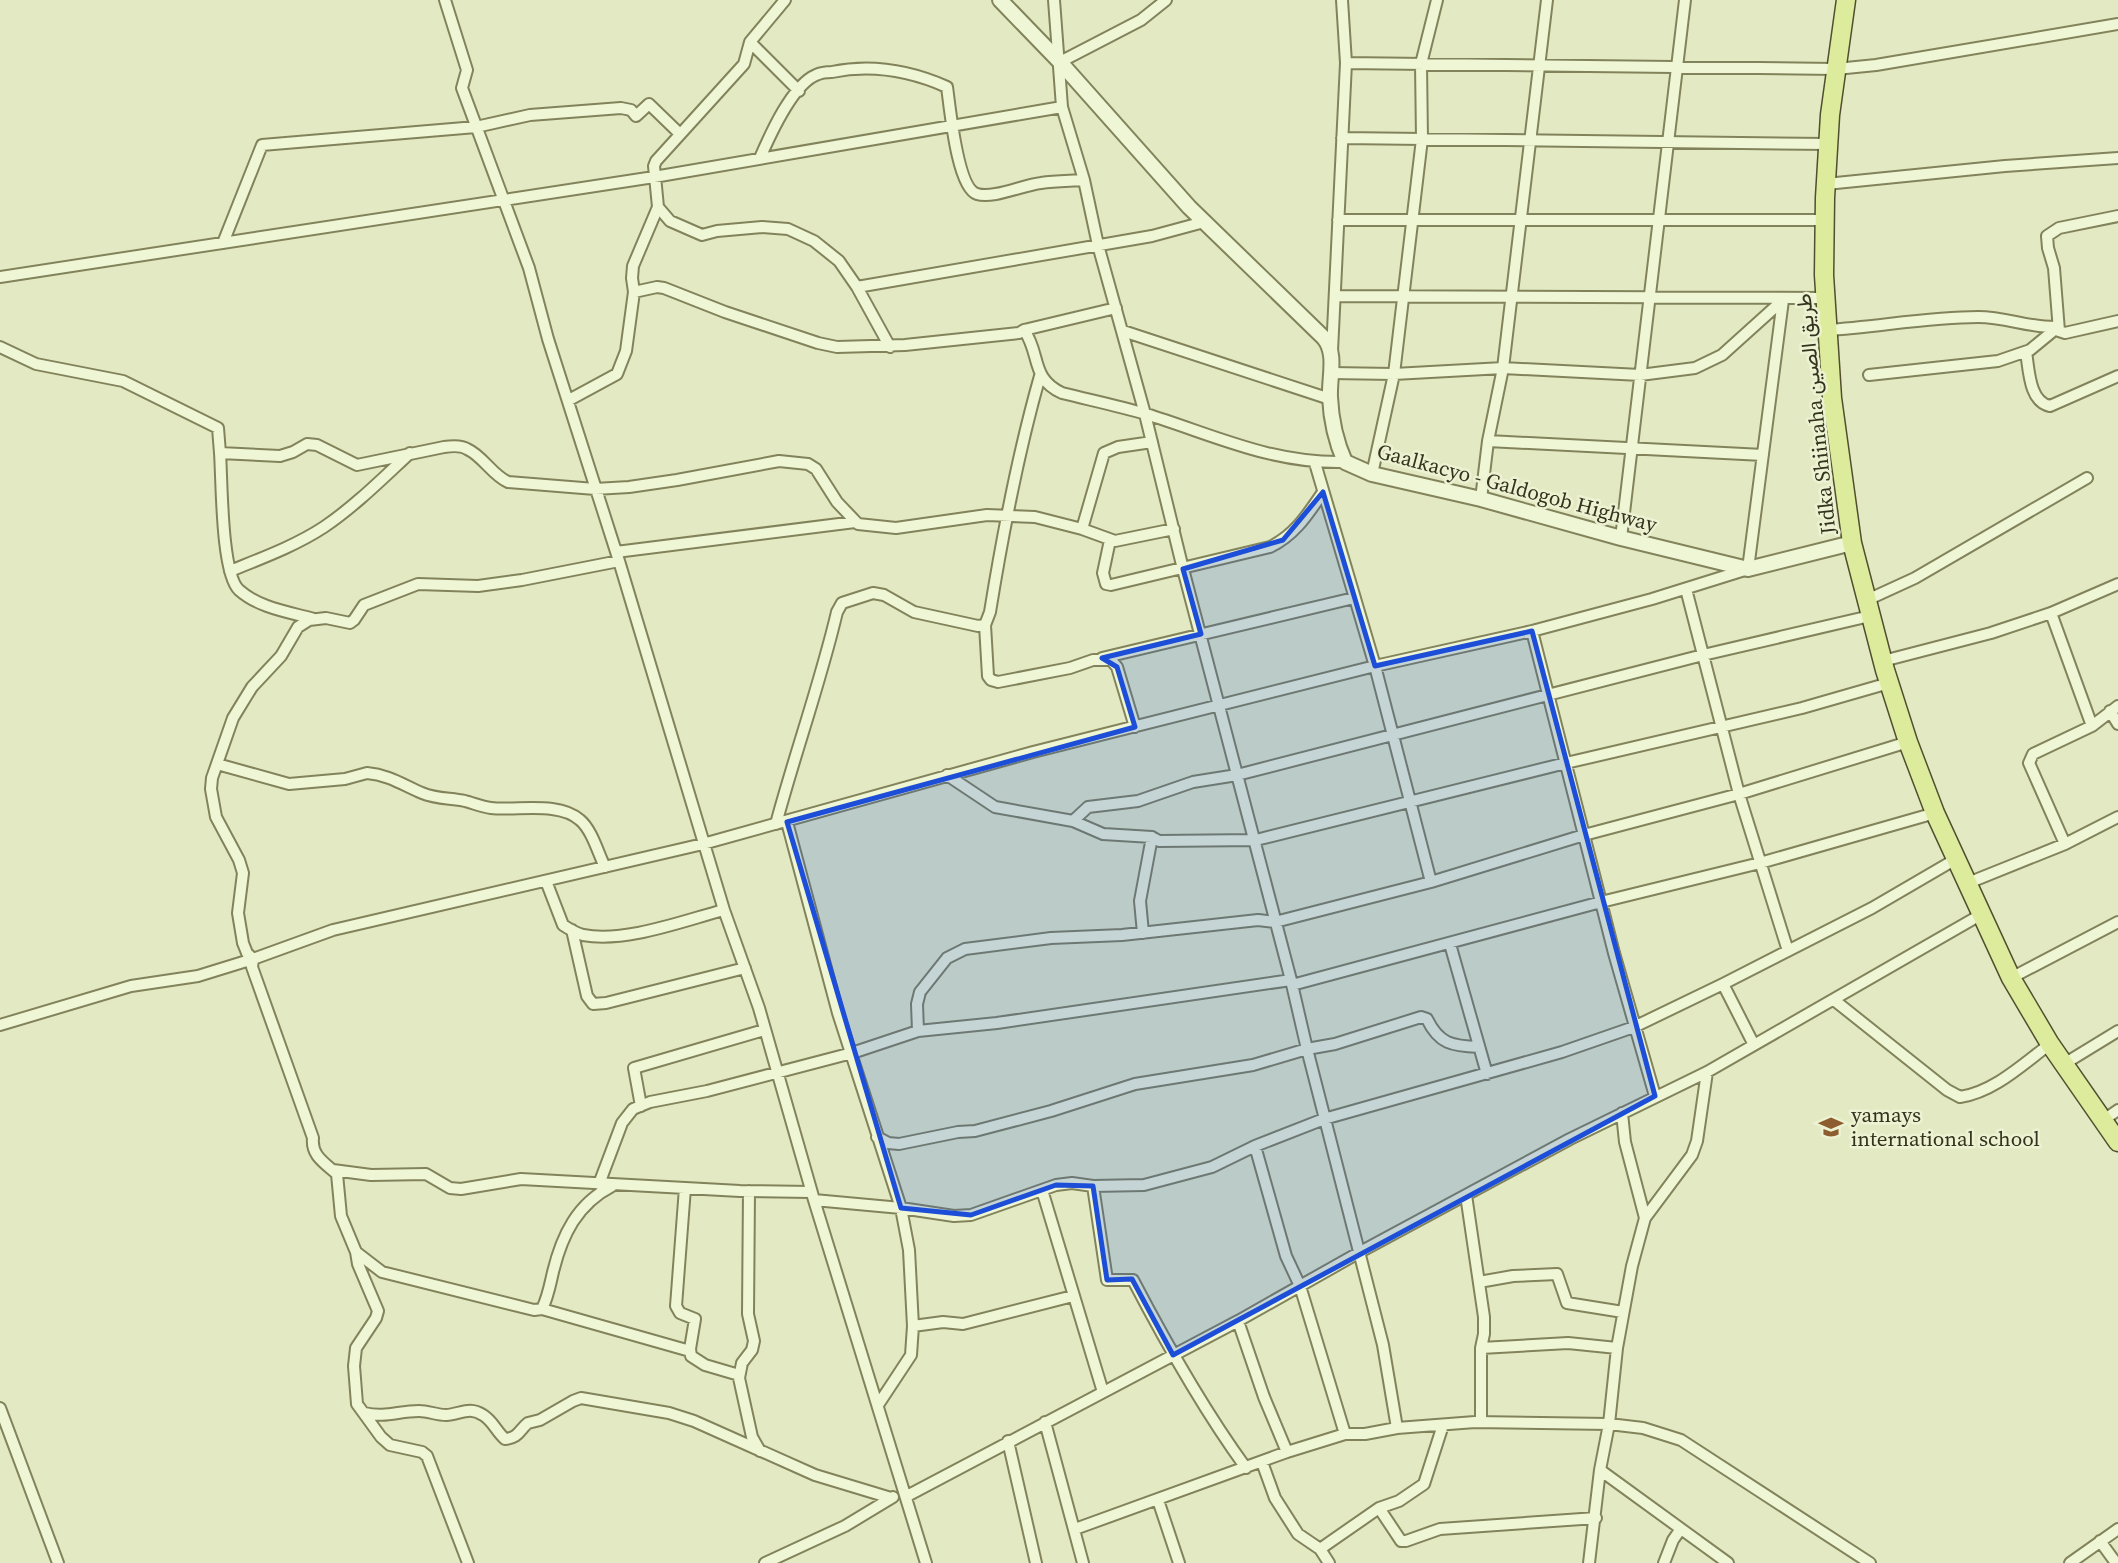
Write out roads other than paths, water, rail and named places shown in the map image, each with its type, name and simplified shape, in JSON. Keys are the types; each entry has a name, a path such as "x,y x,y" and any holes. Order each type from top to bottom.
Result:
{"main road":[{"name":"Jidka Shiinaha طريق الصين","path":"1846,0 1828,144 1825,298 1839,451 1852,543 1889,683 1935,813 2011,978 2050,1044 2118,1142"}],"street":[{"path":"445,0 467,70 463,88 529,268 548,339 618,557 703,844 745,968 926,1563"},
{"path":"569,400 617,374 626,351 634,292 633,266 657,207 654,177 656,161 678,133 744,64 750,42 785,0"},
{"name":"Gaalkacyo - Galdogob Highway","path":"1000,0 1060,62 1204,222 1330,345 1330,399 1337,444 1345,462 1372,474 1481,499 1621,538 1748,569 1852,543"},
{"path":"1054,0 1062,107 1084,180 1098,245 1123,331 1256,841 1383,1345 1397,1428"},
{"path":"1060,62 1141,20 1166,0"},
{"path":"1123,331 1330,399 1346,63 1342,0"},
{"path":"1372,474 1394,374 1422,139 1420,64 1437,0"},
{"path":"1481,499 1488,441 1503,368 1547,0"},
{"path":"1621,538 1685,0"},
{"path":"1346,63 1836,69 1886,64 2118,24"},
{"path":"750,42 799,91"},
{"path":"760,158 775,122 799,91 816,75 876,67 930,79 947,87 952,126 964,177 969,189 976,194 987,195 1038,183 1084,180"},
{"path":"223,243 262,145 477,127 530,114 559,111 621,108 631,110 636,116 649,104 678,133"},
{"path":"0,277 654,177 1062,107"},
{"path":"1342,138 1828,144"},
{"path":"1826,184 2118,158"},
{"path":"657,207 670,221 702,235 762,227 788,229 814,241 839,261 890,346"},
{"path":"2118,216 2059,228 2047,236 2054,268 2059,331 2118,321"},
{"path":"1338,220 1825,220"},
{"path":"857,287 1152,236 1204,222"},
{"path":"634,292 664,288 725,312 828,345 846,348 1019,333 1116,308"},
{"path":"1335,296 1783,300 1825,298"},
{"path":"1331,373 1394,374 1503,368 1640,375 1695,368 1722,355 1783,300"},
{"path":"0,1025 131,986 198,976 333,930 703,844 947,775 1375,666 1532,631 1686,589 1748,569 1783,300"},
{"path":"1827,330 1978,317 2004,319 2038,328 2058,327"},
{"path":"1869,375 1998,361 2026,352 2058,327"},
{"path":"1024,330 1030,340 1040,376 1051,388 1062,393 1145,414 1280,458 1315,463 1345,462"},
{"path":"0,347 36,364 123,381 218,428 226,560 237,588 257,602 314,620"},
{"path":"2026,352 2034,390 2038,401 2044,405 2050,406 2118,376"},
{"path":"1040,376 1006,515 990,612 985,625 988,676 991,680 999,682 1070,668 1354,598"},
{"path":"1488,441 1763,455"},
{"path":"1082,529 1104,453 1118,447 1152,442"},
{"path":"220,453 281,456 307,444 317,445 357,465 458,446 468,449 500,479 508,482 595,489 677,480 779,461 808,464 816,469 836,502 855,522"},
{"path":"230,571 282,550 323,528 410,453"},
{"path":"1315,463 1375,666 1431,882"},
{"path":"1073,821 1088,807 1138,801 1193,782 1237,775 1549,696 1868,608 2087,478"},
{"path":"1110,540 1103,573 1106,584 1111,585 1270,547 1297,529 1323,492"},
{"path":"253,959 243,943 238,913 243,873 240,860 216,817 212,778 233,718 252,687 281,656 298,627 326,618 350,623 364,605 418,584 478,586 522,580 618,557 855,522 896,528 967,517 1035,517 1082,529 1110,540 1123,540 1174,529"},
{"path":"1883,661 1991,633 2051,613 2118,584"},
{"path":"1686,589 1739,794 1788,951"},
{"path":"878,1405 911,1355 913,1326 909,1250 901,1208 781,823 789,775 822,675 837,612 842,603 873,593 884,595 914,612 978,626 985,625"},
{"path":"2051,613 2092,726"},
{"path":"1532,631 1634,1027 1655,1096"},
{"path":"1102,659 1111,660 1117,667 1135,727"},
{"path":"947,775 995,807 1073,821 1103,834 1152,837 1159,841 1256,841 1566,763 1802,708 1889,683"},
{"path":"2064,845 2029,763 2030,758 2033,754 2092,726 2114,709 2118,724"},
{"path":"919,1031 917,1004 920,992 954,953 990,945 1051,938 1143,933 1258,920 1275,922 1431,882 1584,835 1739,794 1908,742"},
{"path":"217,764 289,784 377,774 424,794 444,799 461,800 489,808 532,807 569,813 581,820 605,867"},
{"path":"599,1184 622,1123 633,1109 641,1105 777,1073 919,1031 998,1023 1292,983 1760,863 1935,813"},
{"path":"1968,883 2064,845 2118,817"},
{"path":"1143,933 1140,901 1152,837"},
{"path":"333,1170 371,1175 426,1174 450,1188 461,1189 521,1179 749,1191 813,1196 954,1216 971,1215 1042,1189 1072,1183 1093,1186 1144,1185 1212,1167 1255,1146 1324,1119 1562,1052 1634,1027 1723,985 1872,908 1956,859"},
{"path":"546,881 563,925 580,934 604,937 651,929 724,910"},
{"path":"765,1563 845,1526 891,1498 1103,1392 1466,1195 1655,1096 1707,1072 1982,914"},
{"path":"2011,978 2118,922"},
{"path":"572,930 587,996 593,1004 745,968"},
{"path":"1450,944 1487,1073"},
{"path":"253,959 252,967 313,1138 312,1146 322,1162 337,1174 340,1182 341,1216 378,1311 356,1348 354,1366 357,1404 390,1445 422,1452 427,1456 468,1563"},
{"path":"1723,985 1754,1045"},
{"path":"1834,1000 1947,1090 1960,1097 2002,1079 2050,1044"},
{"path":"877,1137 888,1143 899,1144 975,1131 1051,1111 1135,1083 1253,1065 1307,1049 1335,1044 1421,1017 1427,1018 1436,1035 1444,1041 1460,1046 1479,1047"},
{"path":"641,1105 634,1068 764,1030"},
{"path":"2064,1064 2118,1031"},
{"path":"1589,1563 1617,1348 1632,1266 1645,1218 1692,1155 1697,1141 1707,1072"},
{"path":"2102,1121 2118,1110"},
{"path":"1622,1113 1629,1162 1645,1218"},
{"path":"1255,1146 1286,1256 1300,1286 1345,1434"},
{"path":"542,1309 562,1243 575,1216 596,1195 614,1185"},
{"path":"1093,1186 1107,1280 1133,1280 1173,1355 1218,1430 1246,1468"},
{"path":"685,1188 676,1306 680,1313 695,1319 691,1356 696,1361 739,1375"},
{"path":"1042,1189 1103,1392"},
{"path":"749,1191 748,1314 754,1340 752,1350 741,1363 739,1375 752,1437 760,1451"},
{"path":"1466,1195 1484,1326 1480,1348 1481,1422"},
{"path":"356,1252 382,1272 534,1310 542,1309 690,1351"},
{"path":"1479,1282 1557,1273 1567,1303 1623,1312"},
{"path":"913,1326 943,1322 963,1324 1073,1296"},
{"path":"1238,1321 1264,1397 1287,1452"},
{"path":"1480,1348 1568,1343 1617,1348"},
{"path":"365,1413 388,1416 419,1411 445,1415 474,1410 494,1423 505,1438 512,1438 522,1432 528,1423 540,1420 581,1398 681,1417 815,1475 891,1498"},
{"path":"0,1408 58,1563"},
{"path":"1045,1422 1083,1563"},
{"path":"1075,1530 1287,1452 1345,1434 1481,1422 1609,1424 1643,1428 1681,1440 1870,1563"},
{"path":"1320,1549 1379,1508 1399,1501 1424,1484 1443,1425"},
{"path":"1008,1441 1036,1563"},
{"path":"1262,1462 1275,1498 1298,1534 1320,1549 1329,1563"},
{"path":"1600,1470 1728,1563"},
{"path":"1158,1500 1178,1563"},
{"path":"1379,1508 1401,1541 1440,1529 1596,1518"},
{"path":"2070,1563 2118,1529"},
{"path":"1664,1563 1673,1540 1681,1530"},
{"path":"2100,1541 2116,1563"}],"place":[{"name":"yamays international school","path":"1831,1127"}]}
